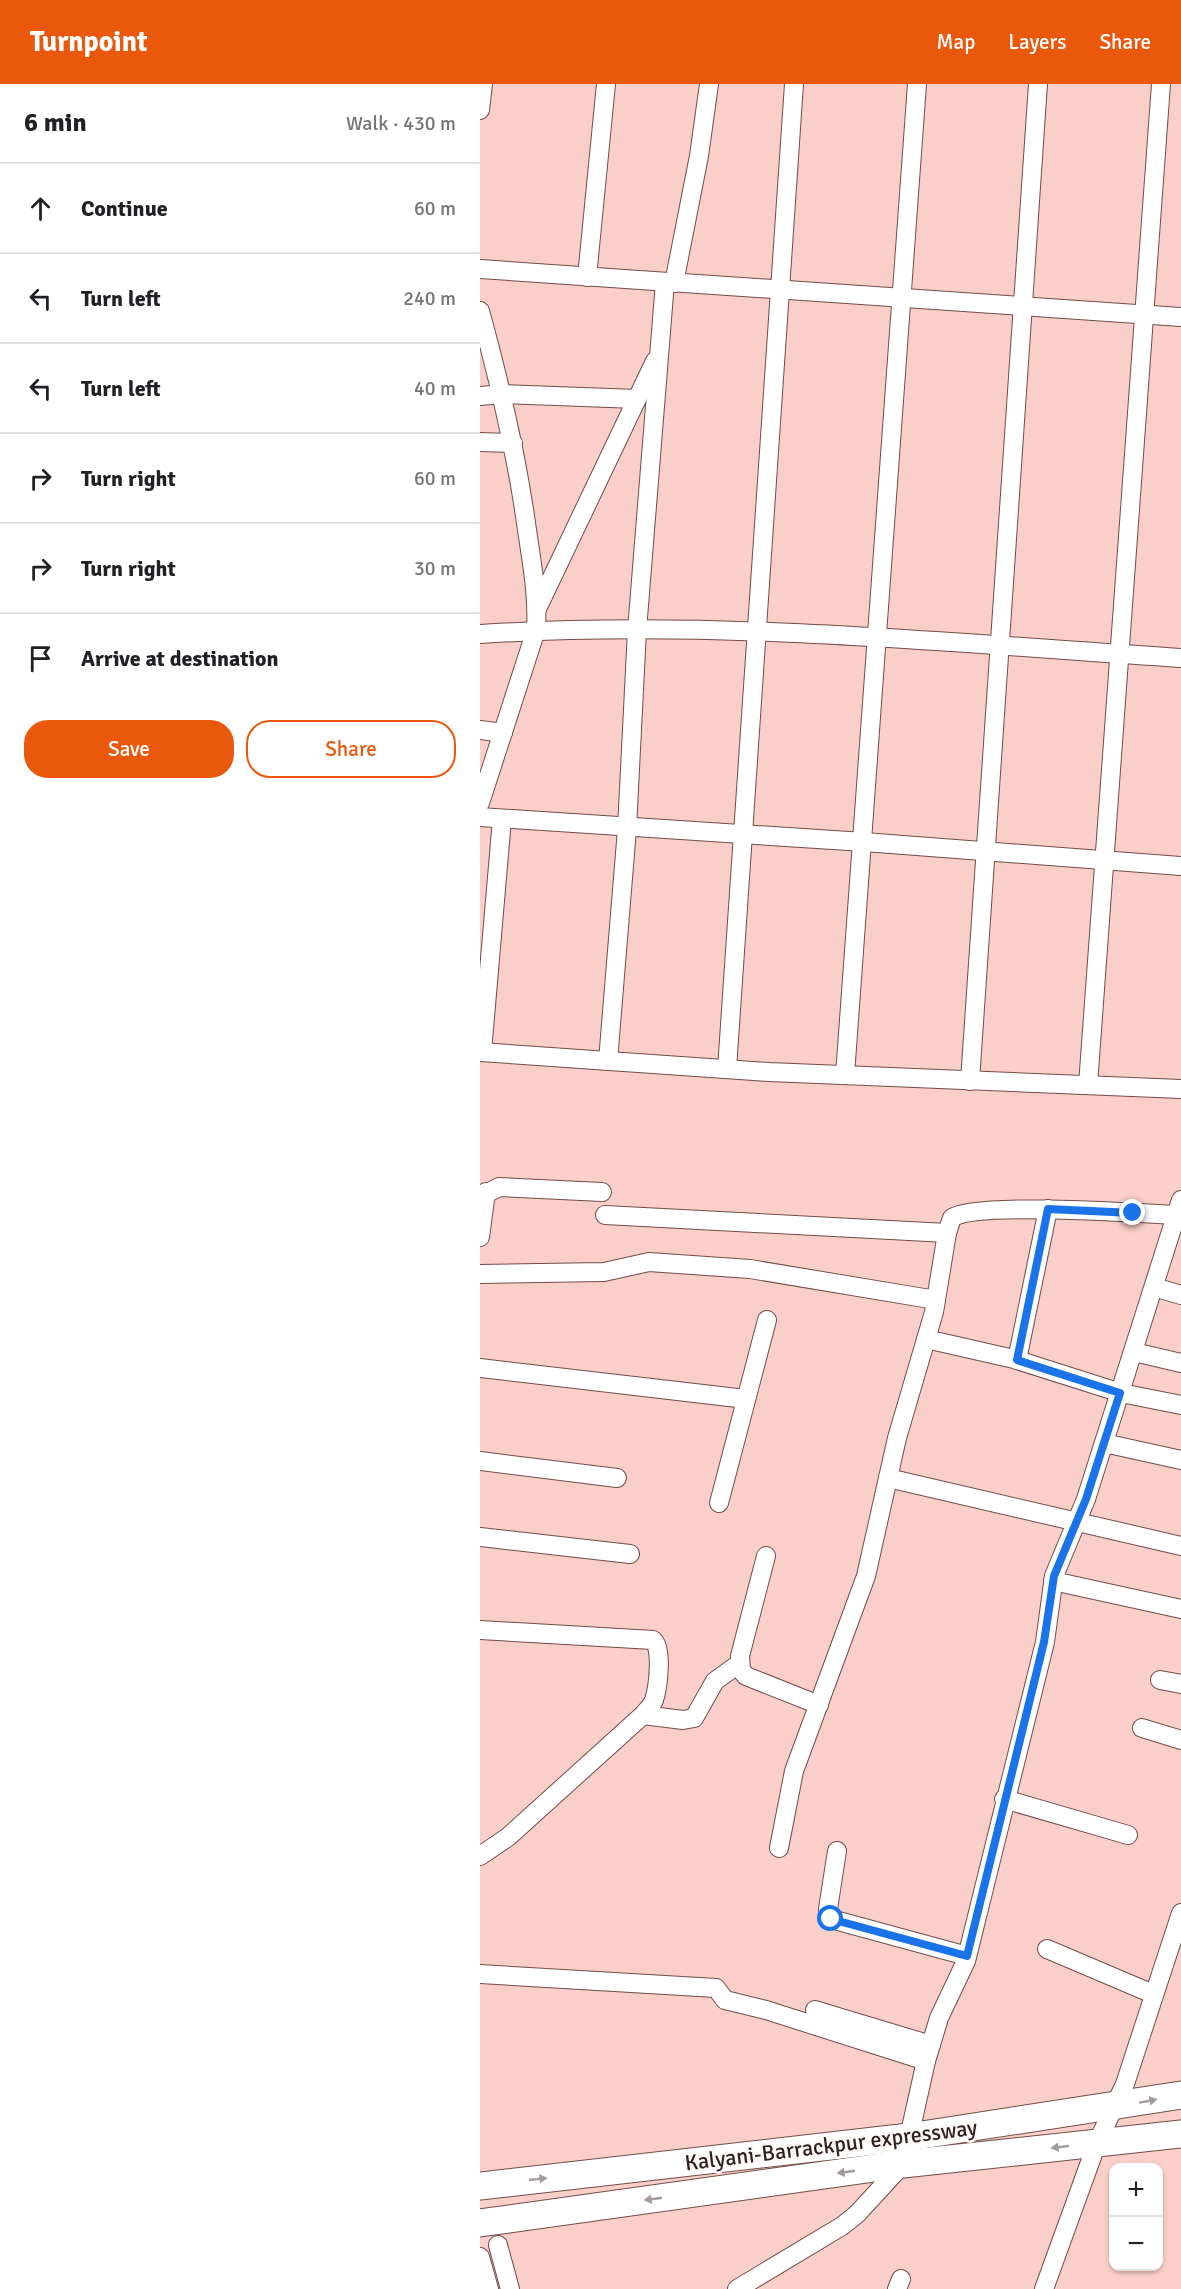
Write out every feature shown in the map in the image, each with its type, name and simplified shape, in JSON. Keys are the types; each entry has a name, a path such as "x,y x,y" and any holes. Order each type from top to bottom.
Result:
{"highway":[{"name":"Kalyani-Barrackpur expressway","path":"480,2186 909,2137 1181,2095"},
{"name":"Kalyani-Barrackpur expressway","path":"480,2223 903,2164 1181,2134"}],"street":[{"path":"480,110 483,84"},
{"path":"587,277 606,84"},
{"path":"608,1062 627,829 637,630 660,351 670,283 699,156 709,84"},
{"path":"727,1070 794,84"},
{"path":"845,1076 864,842 917,84"},
{"path":"970,1081 1038,84"},
{"path":"1088,1085 1161,84"},
{"path":"480,269 1181,317"},
{"path":"480,311 484,344 503,394 513,443 537,609 536,630 480,803"},
{"path":"537,609 660,351"},
{"path":"480,396 503,394 638,399"},
{"path":"480,442 513,443"},
{"path":"480,634 536,630 757,632 1181,658"},
{"path":"480,730 503,733"},
{"path":"480,818 627,829 864,842 1104,862 1181,866"},
{"path":"502,819 481,1052 727,1070 1181,1089"},
{"path":"480,1237 483,1195 499,1186 602,1192"},
{"path":"737,2289 842,2226 857,2214 903,2164 939,2019 967,1956 1044,1642 1053,1581 1104,1443 1179,1208 1048,1209 957,1215 952,1218 947,1233 936,1300 897,1438 857,1603 794,1771 780,1848"},
{"path":"1017,1360 1048,1209"},
{"path":"605,1215 947,1233"},
{"path":"480,1274 604,1272 649,1262 750,1269 936,1300"},
{"path":"1154,1287 1181,1295"},
{"path":"719,1503 767,1320"},
{"path":"926,1339 1017,1360 1120,1393 1181,1405"},
{"path":"1134,1352 1181,1363"},
{"path":"480,1368 746,1399"},
{"path":"1104,1443 1181,1460"},
{"path":"480,1461 617,1478"},
{"path":"888,1478 1077,1520 1181,1546"},
{"path":"480,1537 630,1554"},
{"path":"766,1556 740,1662 746,1676 819,1705"},
{"path":"1053,1581 1181,1609"},
{"path":"480,1630 653,1640 659,1647 655,1698 643,1715 508,1837 480,1856"},
{"path":"643,1715 683,1720 694,1718 715,1681 740,1662"},
{"path":"1160,1680 1181,1684"},
{"path":"1143,1728 1181,1740"},
{"path":"1004,1799 1128,1835"},
{"path":"837,1851 828,1909 831,1919 967,1956"},
{"path":"1044,2289 1097,2143 1125,2084 1181,1913"},
{"path":"1047,1949 1153,1994"},
{"path":"480,1974 716,1988 725,2000 929,2053"},
{"path":"815,2010 929,2053"},
{"path":"498,2245 510,2289"},
{"path":"480,2257 489,2289"}],"route":[{"path":"831,1919 967,1956 990,1853 1044,1642 1054,1576 1086,1499 1120,1393 1017,1360 1048,1209 1133,1213"}]}
